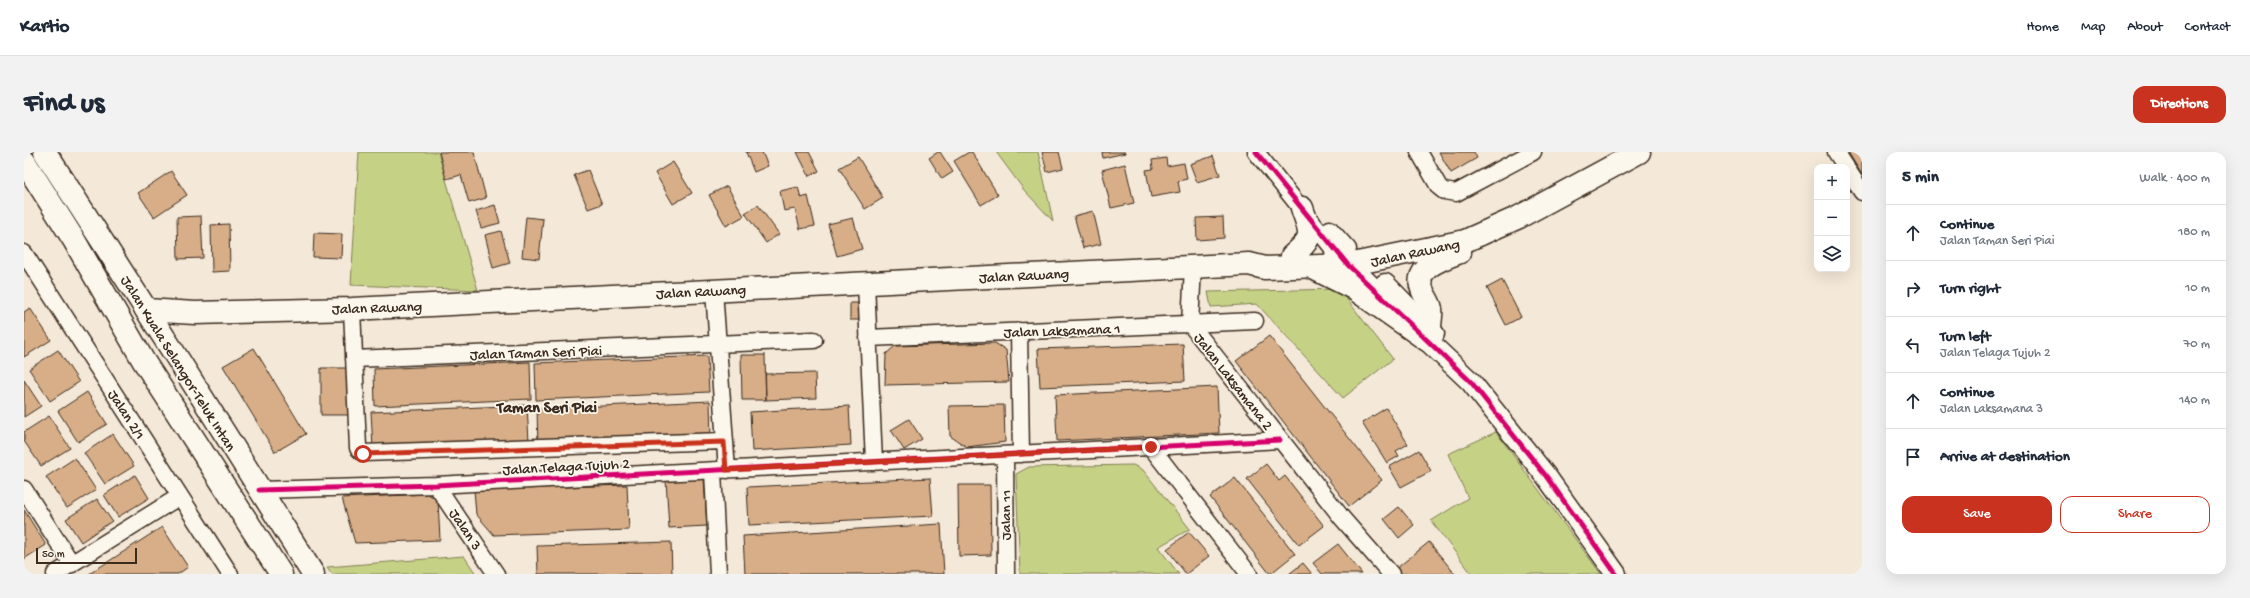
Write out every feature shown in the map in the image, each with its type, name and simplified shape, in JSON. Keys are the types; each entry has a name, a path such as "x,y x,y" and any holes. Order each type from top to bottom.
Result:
{"main road":[{"name":"Jalan Kuala Selangor-Teluk Intan","path":"44,152 313,574"},
{"name":"Jalan Rawang","path":"74,240 118,296 130,305 146,310 195,313 352,309 1255,264 1265,268 1301,261 1348,257 1398,243 1473,228 1500,226 1639,152"},
{"name":"Jalan Kuala Selangor-Teluk Intan","path":"24,161 74,240 143,360 281,574"},
{"path":"1302,208 1310,232 1301,261 1353,288 1428,334 1431,309 1421,288 1420,280 1423,273 1435,263 1491,238 1500,226"},
{"path":"146,310 143,321 143,332 151,351 177,393 203,453"}],"street":[{"path":"1256,152 1302,208 1348,257 1428,334 1466,377 1546,476 1616,574"},
{"path":"1419,152 1439,187 1450,192 1463,191 1533,152"},
{"path":"1836,152 1844,164"},
{"path":"1850,174 1862,192"},
{"name":"Jalan 2/1","path":"24,253 230,574"},
{"name":"Jalan Laksamana 2","path":"1193,267 1190,324 1342,518 1391,574"},
{"path":"866,283 874,462"},
{"path":"714,290 724,442 720,470 718,574"},
{"path":"352,309 358,448 363,454 724,442"},
{"name":"Jalan Laksamana 1","path":"868,338 1255,321"},
{"path":"1019,331 1021,454"},
{"name":"Jalan Taman Seri Piai","path":"354,359 814,340"},
{"name":"Jalan Telaga Tujuh 2","path":"259,490 436,485 1280,440"},
{"path":"1151,447 1246,573"},
{"name":"Jalan 11","path":"1005,455 1006,574"},
{"name":"Jalan 3","path":"436,485 496,574"},
{"path":"24,489 72,564"},
{"path":"55,574 180,496"}],"green space":[{"path":"359,152 438,152 478,290 351,285"},
{"path":"996,152 1038,152 1053,221 1024,190"},
{"path":"1339,289 1393,359 1343,398 1257,304 1211,307 1208,292"},
{"path":"1496,432 1601,574 1472,574 1431,521 1468,498 1448,454"},
{"path":"1133,465 1143,470 1190,529 1158,547 1179,574 1020,574 1016,474 1029,467"},
{"path":"464,556 476,574 415,574 414,572 411,574 332,574 327,567"}],"building":[{"path":"439,152 474,152 486,198 469,203 461,175 446,179"},
{"path":"746,152 762,152 768,166 754,172"},
{"path":"797,152 809,152 819,171 809,176"},
{"path":"940,152 953,172 942,179 929,158"},
{"path":"969,152 972,152 998,195 981,205 954,161"},
{"path":"1042,152 1059,152 1063,168 1047,172"},
{"path":"1102,152 1125,152 1125,153 1103,158"},
{"path":"1439,152 1474,152 1477,158 1451,173"},
{"path":"1848,152 1862,152 1862,175"},
{"path":"1213,156 1220,175 1197,182 1190,164"},
{"path":"858,157 883,198 865,209 839,168"},
{"path":"1166,158 1167,166 1184,163 1187,179 1178,181 1180,192 1151,197 1146,170 1153,169 1152,160"},
{"path":"673,162 692,193 673,204 655,173"},
{"path":"1125,164 1134,203 1111,208 1102,170"},
{"path":"588,170 602,204 588,209 574,175"},
{"path":"171,171 187,195 154,217 138,193"},
{"path":"727,186 744,216 726,226 709,195"},
{"path":"798,187 801,198 808,196 815,226 800,229 795,209 784,211 780,191"},
{"path":"495,205 500,223 481,228 476,211"},
{"path":"758,205 779,234 766,243 745,213"},
{"path":"1093,211 1101,244 1083,248 1074,216"},
{"path":"201,216 203,258 178,259 177,217"},
{"path":"526,217 543,219 539,259 522,257"},
{"path":"1223,217 1224,238 1197,240 1196,218"},
{"path":"853,218 862,249 837,256 828,224"},
{"path":"229,224 230,271 212,272 211,225"},
{"path":"501,231 510,263 493,268 485,235"},
{"path":"314,233 342,234 341,258 313,257"},
{"path":"1502,280 1521,317 1506,325 1487,288"},
{"path":"850,303 858,303 859,320 850,320"},
{"path":"30,308 51,340 24,357 24,312"},
{"path":"1269,336 1382,480 1349,506 1236,361"},
{"path":"995,343 1006,350 1009,382 885,385 886,354 895,346"},
{"path":"1183,344 1185,381 1040,387 1038,349"},
{"path":"254,348 306,434 275,452 223,366"},
{"path":"58,350 79,382 50,401 29,369"},
{"path":"741,355 765,355 766,400 742,400"},
{"path":"707,356 709,392 536,400 535,363"},
{"path":"530,362 531,399 375,406 374,369"},
{"path":"321,368 350,368 350,415 321,415"},
{"path":"815,373 816,398 766,400 765,374"},
{"path":"24,380 41,406 24,417"},
{"path":"1217,387 1219,433 1057,441 1055,395"},
{"path":"87,392 107,424 78,442 58,411"},
{"path":"710,401 711,438 538,446 537,409"},
{"path":"527,405 529,442 373,449 371,412"},
{"path":"1004,405 1005,442 967,447 950,436 949,406"},
{"path":"849,406 851,445 752,451 750,412"},
{"path":"1386,408 1408,444 1396,451 1399,456 1387,463 1362,423"},
{"path":"49,416 70,448 41,466 24,441 24,432"},
{"path":"909,419 922,439 904,450 891,430"},
{"path":"113,434 134,466 105,484 84,453"},
{"path":"1419,450 1431,471 1401,487 1389,467"},
{"path":"75,458 96,490 67,508 46,477"},
{"path":"1266,464 1279,481 1285,476 1324,526 1299,545 1247,479"},
{"path":"135,475 149,498 118,517 104,495"},
{"path":"704,478 707,526 669,528 666,480"},
{"path":"930,478 933,516 749,525 747,487"},
{"path":"1235,478 1295,554 1270,574 1210,497"},
{"path":"627,485 629,530 494,535 476,514 474,490"},
{"path":"958,485 990,485 991,555 959,556"},
{"path":"428,494 438,500 440,540 355,543 342,498"},
{"path":"97,499 112,521 81,542 66,519"},
{"path":"1399,507 1414,525 1399,538 1384,519"},
{"path":"24,510 46,545 24,559"},
{"path":"941,524 944,574 745,574 743,536"},
{"path":"162,527 188,567 178,574 89,574"},
{"path":"1189,532 1209,556 1186,574 1167,549"},
{"path":"671,542 672,574 538,574 537,546"},
{"path":"1429,542 1455,574 1402,574 1397,568"},
{"path":"1338,544 1362,574 1322,574 1313,563"},
{"path":"1303,563 1312,574 1289,574"}],"cycle path":[{"path":"1256,152 1348,265 1471,382 1546,476 1616,574"},
{"path":"259,490 436,485 1280,440"}],"district":[{"name":"Taman Seri Piai","path":"547,406"}],"route":[{"path":"363,454 724,442 726,470 1151,447"}]}
